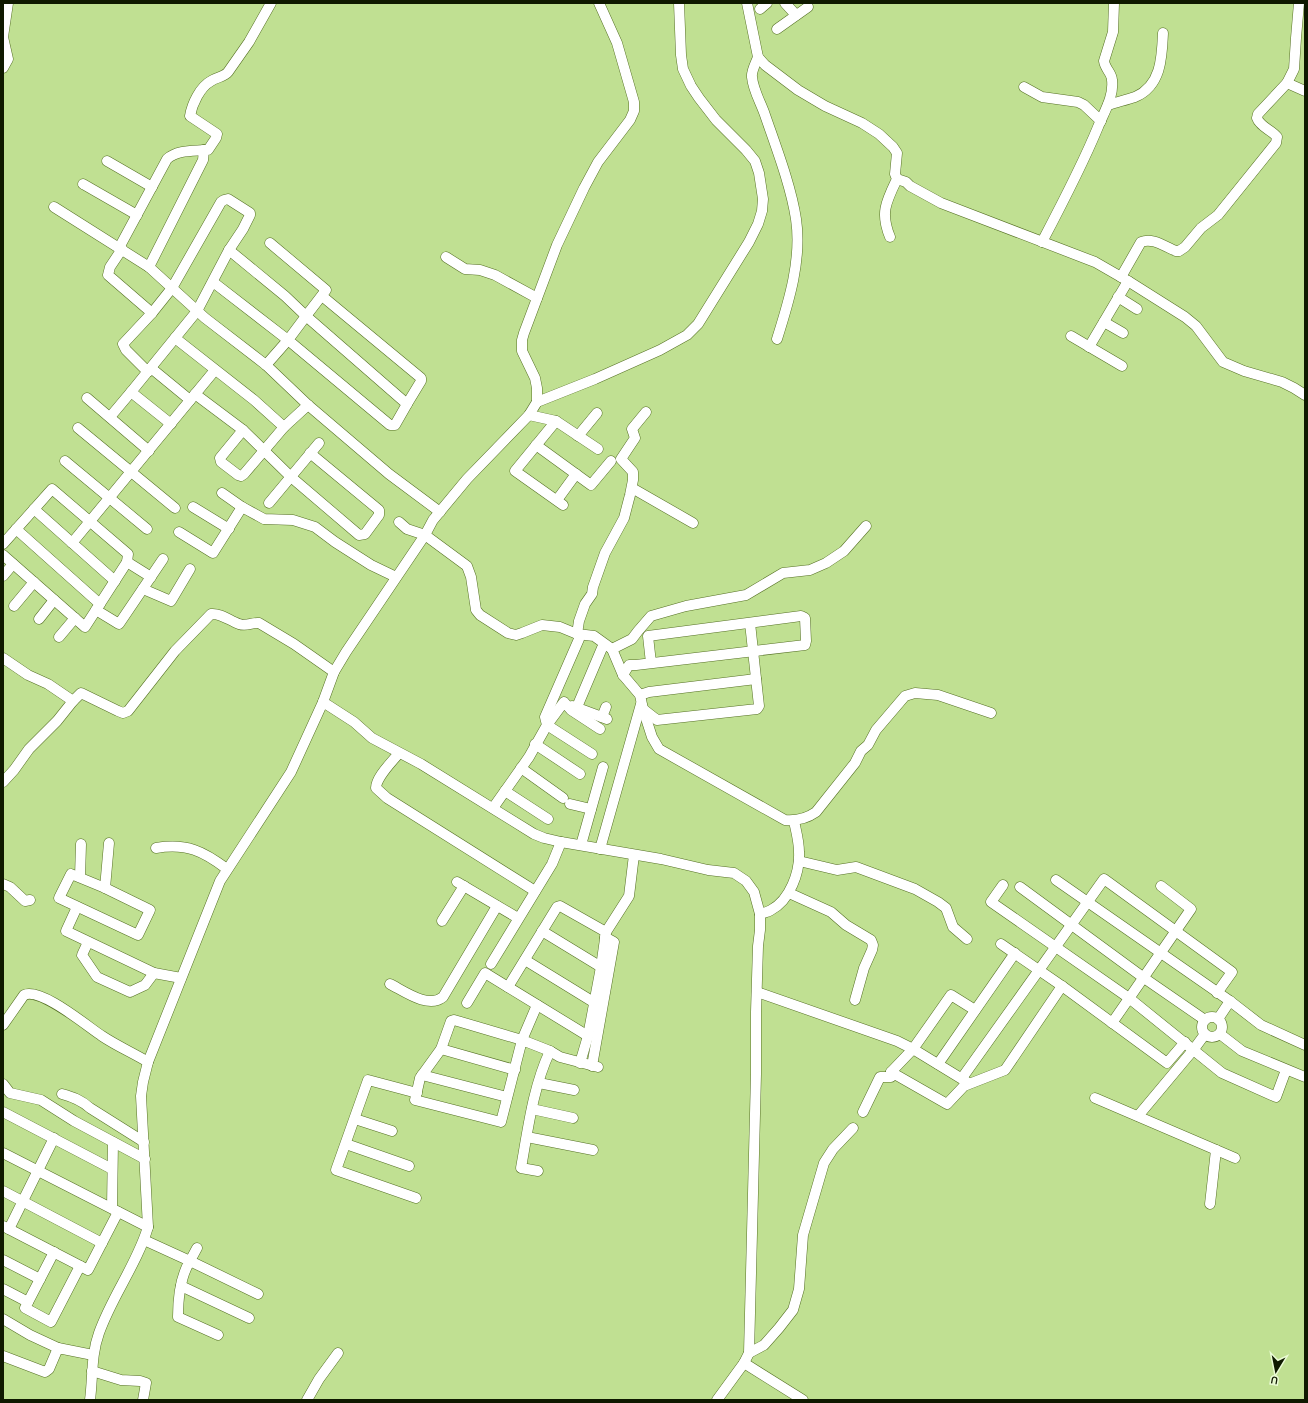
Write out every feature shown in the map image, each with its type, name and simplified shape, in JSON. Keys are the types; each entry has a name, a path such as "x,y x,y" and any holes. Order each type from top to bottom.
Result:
{"street":[{"path":"3,68 8,59 3,37 8,3"},
{"path":"152,313 108,274 110,267 167,159 172,154 180,152 208,150 217,136 190,116 195,100 210,82 226,75 250,42 271,3"},
{"path":"90,1400 94,1354 99,1334 112,1303 144,1240 148,1227 141,1096 148,1062 220,880 291,772 323,702 334,672 425,535 433,520 467,479 529,414 536,402 535,378 523,355 521,346 524,333 557,244 584,188 598,162 630,120 634,111 634,102 617,43 599,3"},
{"path":"536,402 595,379 660,350 687,335 698,324 749,242 758,224 762,211 763,199 759,173 755,161 716,120 691,86 683,69 679,3"},
{"path":"747,3 758,57 765,66 798,90 825,106 862,123 879,134 897,152 895,174 897,179 884,208 885,226 890,237"},
{"path":"785,3 796,16"},
{"path":"1042,242 1088,152 1108,105 1111,94 1112,80 1104,61 1113,32 1114,3"},
{"path":"1089,347 1118,297 1141,242 1149,240 1154,241 1172,250 1179,251 1185,247 1201,228 1218,215 1276,143 1277,137 1260,124 1257,118 1258,114 1287,83 1294,69 1299,3"},
{"path":"777,28 808,7"},
{"path":"1108,105 1136,96 1148,88 1154,81 1161,65 1163,33"},
{"path":"758,57 752,76 754,86 772,136 792,200 797,232 795,268 777,339"},
{"path":"1287,83 1305,91"},
{"path":"1024,87 1042,97 1078,102 1084,105 1101,121"},
{"path":"149,267 203,160 204,150"},
{"path":"107,161 152,187"},
{"path":"897,179 906,182 910,186 941,203 1095,262 1125,279 1190,321 1196,326 1223,362 1244,371 1282,382 1305,395"},
{"path":"83,184 137,215"},
{"path":"110,417 150,370 197,311 229,250 243,229 250,213 228,199 221,202 172,288 152,313 123,344 126,350 150,370 243,430 291,477 359,535 365,534 379,515 378,510 310,454"},
{"path":"54,206 149,267 197,311 266,365 308,405 389,474 440,512"},
{"path":"266,365 288,340 326,291 326,288 270,243"},
{"path":"229,250 285,296 407,404"},
{"path":"446,257 465,269 480,270 495,275 537,298"},
{"path":"213,282 288,340 390,425 395,425 421,378 322,296"},
{"path":"1118,297 1137,309"},
{"path":"1104,322 1123,333"},
{"path":"1071,336 1122,366"},
{"path":"175,338 254,400 284,427"},
{"path":"72,543 215,370"},
{"path":"131,392 171,424"},
{"path":"87,398 149,451"},
{"path":"243,430 221,456 221,462 238,475 242,476 284,427 308,405"},
{"path":"592,754 547,726 545,717 578,636 579,621 585,604 592,594 605,553 624,518 632,488 633,472 621,460 635,438 632,429 646,412"},
{"path":"578,436 597,413"},
{"path":"529,414 556,421 598,449"},
{"path":"556,421 515,471 560,502 576,474"},
{"path":"78,428 175,508"},
{"path":"269,503 319,443"},
{"path":"536,445 591,485 611,461"},
{"path":"65,461 147,529"},
{"path":"632,488 693,523"},
{"path":"3,544 52,489 128,554 128,562 86,627 3,555"},
{"path":"222,493 242,507 264,519 293,520 315,527 371,566 396,577"},
{"path":"193,507 229,529"},
{"path":"179,532 213,553 242,507"},
{"path":"34,509 115,581"},
{"path":"399,522 407,529 425,535 467,566 471,577 476,610 480,615 508,633 516,635 542,625 560,627 578,636 594,636 607,649 642,702 657,720 757,709 759,706 750,623"},
{"path":"577,707 607,649 632,640 651,616 686,606 746,595 783,573 810,570 826,563 844,551 866,526"},
{"path":"16,529 98,607 119,624 163,558"},
{"path":"128,562 151,577"},
{"path":"3,576 13,564"},
{"path":"143,589 171,601 190,569"},
{"path":"14,606 34,582"},
{"path":"39,619 54,600"},
{"path":"3,782 14,770 29,749 57,721 80,693 118,711 126,713 175,651 211,614 217,614 248,626 259,623 294,644 334,672"},
{"path":"624,675 629,665 651,663 805,645 805,618 801,616 648,636 651,663"},
{"path":"59,637 75,618"},
{"path":"3,658 28,675 48,684 73,701"},
{"path":"600,849 642,702 649,692 756,679"},
{"path":"642,702 652,737 659,749 785,820 794,821 809,817 816,812 855,763 861,751 868,745 876,730 905,696 915,693 938,695 992,714"},
{"path":"554,698 605,718 606,707"},
{"path":"323,702 354,722 372,738 421,764 534,834 561,842 708,870 734,873 746,881 754,892 760,914 749,1352 744,1363 717,1400"},
{"path":"493,808 564,702"},
{"path":"564,702 571,710 600,729"},
{"path":"536,744 580,774"},
{"path":"399,753 383,772 376,784 376,788 387,798 535,891"},
{"path":"581,845 603,767"},
{"path":"520,768 566,801 591,809"},
{"path":"505,791 548,819"},
{"path":"760,914 771,911 780,904 789,893 799,862 799,850 794,821"},
{"path":"491,964 552,864 561,842"},
{"path":"106,888 109,843"},
{"path":"80,877 81,844"},
{"path":"156,848 172,846 201,852 213,858 227,869"},
{"path":"537,1005 522,1040 501,1122 418,1102 416,1100 422,1075 441,1049 450,1022 454,1020 522,1040 550,1051 560,1057 595,1067 608,950 605,935 629,896 634,855"},
{"path":"799,862 837,870 856,867 915,889 946,908 954,927 967,940"},
{"path":"71,874 80,877 150,910 138,935 59,898 71,874"},
{"path":"891,1072 946,1104 964,1086 965,1081 1039,970 1104,879 1232,972 1217,993"},
{"path":"1056,880 1160,954 1230,1001 1261,1025 1305,1045"},
{"path":"3,884 10,887 25,900 30,900"},
{"path":"442,921 460,884 518,918"},
{"path":"1003,885 991,902 1129,998 1222,1073 1276,1097 1286,1070"},
{"path":"1112,1023 1191,909 1160,886"},
{"path":"1020,887 1144,978 1205,1020"},
{"path":"789,893 831,912 846,925 871,940 873,945 872,950 864,968 855,1000"},
{"path":"390,984 421,999 432,1002 439,999 443,996 496,906"},
{"path":"508,987 557,907 560,906 605,935"},
{"path":"77,907 66,931 154,972 181,978"},
{"path":"542,931 601,967"},
{"path":"88,942 82,955 97,977 130,992 145,985 154,972"},
{"path":"1001,944 1168,1063 1185,1042"},
{"path":"580,1063 588,1036 601,967 608,950"},
{"path":"938,1064 1014,954"},
{"path":"525,960 595,1003"},
{"path":"467,1002 485,973 588,1036"},
{"path":"757,992 897,1041 913,1049 965,1081 1005,1070 1062,986"},
{"path":"3,1024 24,995 33,995 48,1000 64,1009 102,1036 148,1062"},
{"path":"863,1112 880,1077 890,1077 891,1072 913,1049 951,995 975,1010"},
{"path":"1218,1019 1230,1001"},
{"path":"1210,1017 1218,1019 1222,1026 1220,1034 1214,1037 1205,1034 1202,1029 1205,1020 1210,1017"},
{"path":"1138,1116 1194,1050 1205,1034"},
{"path":"1220,1034 1242,1051 1305,1077"},
{"path":"441,1049 514,1070"},
{"path":"538,1171 521,1168 532,1109 550,1051"},
{"path":"422,1075 507,1097"},
{"path":"416,1198 336,1170 368,1080 417,1093"},
{"path":"539,1083 574,1090"},
{"path":"3,1084 10,1093 41,1100 74,1121 145,1159"},
{"path":"62,1094 73,1096 144,1142"},
{"path":"1095,1098 1235,1158"},
{"path":"532,1109 573,1118"},
{"path":"3,1112 112,1169"},
{"path":"355,1119 392,1131"},
{"path":"749,1352 764,1346 793,1310 799,1289 803,1235 824,1163 833,1149 853,1128"},
{"path":"527,1137 593,1150"},
{"path":"54,1138 23,1201 6,1228 88,1270 102,1243 115,1210 112,1142"},
{"path":"346,1144 409,1166"},
{"path":"1210,1204 1216,1150"},
{"path":"3,1153 148,1227"},
{"path":"3,1191 102,1243"},
{"path":"144,1240 258,1294"},
{"path":"197,1248 185,1272 181,1286 178,1317 218,1335"},
{"path":"54,1252 25,1308 51,1322 80,1266"},
{"path":"3,1260 40,1279"},
{"path":"181,1286 249,1318"},
{"path":"3,1289 28,1302"},
{"path":"3,1319 30,1335 58,1348 94,1354"},
{"path":"3,1356 45,1372 49,1369 58,1348"},
{"path":"308,1400 319,1380 338,1352"},
{"path":"744,1363 804,1400"},
{"path":"92,1371 121,1380 140,1381 146,1383 143,1400"}]}
